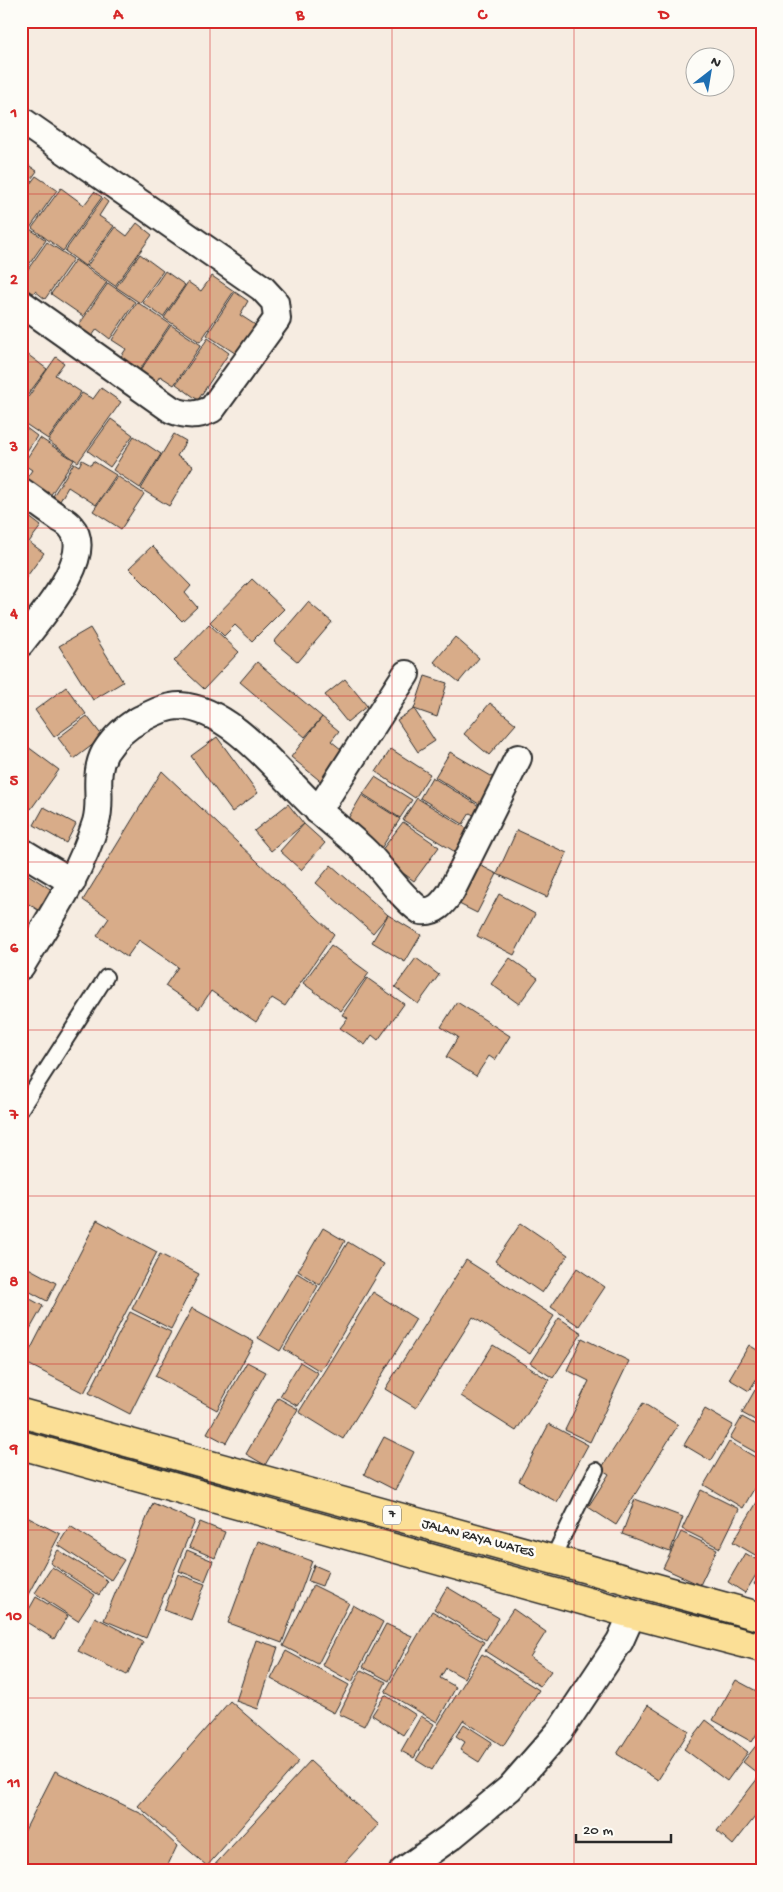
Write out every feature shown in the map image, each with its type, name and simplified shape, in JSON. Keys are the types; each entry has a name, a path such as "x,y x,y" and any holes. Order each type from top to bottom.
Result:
{"highway":[{"name":"JALAN RAYA WATES","path":"21,1413 762,1617"},
{"path":"21,1445 632,1614 762,1648"}],"street":[{"path":"21,120 262,288 275,302 277,319 212,409 197,414 184,415 172,410 21,303"},
{"path":"21,490 72,527 77,540 77,554 74,568 67,580 21,644"},
{"path":"318,811 406,674"},
{"path":"21,966 72,882 97,820 99,768 106,751 121,733 132,724 158,710 180,706 203,711 240,733 318,811 366,852 416,907 421,911 428,912 436,909 451,892 518,758"},
{"path":"21,851 72,882"},
{"path":"403,1871 452,1836 510,1788 560,1731 620,1641 632,1614"}],"lane":[{"path":"21,1109 106,977"},
{"path":"552,1559 596,1470"}],"building":[{"path":"21,160 37,171 21,193"},
{"path":"36,176 57,190 30,228 21,222 21,196"},
{"path":"61,188 84,205 94,192 102,197 63,251 32,228"},
{"path":"103,198 108,202 99,216 114,226 85,266 65,251"},
{"path":"21,223 46,240 21,276"},
{"path":"137,223 152,235 115,286 87,266 115,227 127,236"},
{"path":"47,242 73,259 45,299 35,291 29,299 21,294 21,279"},
{"path":"140,254 163,271 140,303 116,287"},
{"path":"75,260 107,282 83,316 51,294"},
{"path":"165,271 185,285 163,317 143,303"},
{"path":"212,276 234,291 200,342 164,318 188,282 201,291"},
{"path":"108,283 135,302 110,339 97,329 90,339 76,329"},
{"path":"235,292 248,301 240,315 257,326 238,355 207,335"},
{"path":"137,302 170,324 137,374 118,361 126,349 112,340"},
{"path":"171,325 201,345 174,385 160,376 154,385 138,374"},
{"path":"208,338 229,353 198,400 176,384"},
{"path":"23,351 47,369 21,404 21,353"},
{"path":"56,357 64,363 55,375 81,392 48,439 21,421 28,410 22,406"},
{"path":"101,388 121,402 78,462 48,441 82,393 93,399"},
{"path":"111,419 133,435 110,467 88,451"},
{"path":"21,424 37,436 23,457 21,456"},
{"path":"174,434 186,441 177,456 193,466 169,506 141,489"},
{"path":"134,436 161,454 140,488 113,470"},
{"path":"40,438 74,460 50,496 26,479 32,470 23,464"},
{"path":"82,460 91,465 93,461 116,475 96,505 68,487 60,501 53,496 74,463 79,466"},
{"path":"117,476 144,494 121,529 93,511"},
{"path":"24,513 41,526 29,542 44,553 25,579 21,577 21,516"},
{"path":"152,546 191,586 185,593 197,607 182,621 129,568"},
{"path":"252,579 284,609 252,641 235,625 224,636 210,622"},
{"path":"308,602 332,622 298,662 274,642"},
{"path":"209,624 239,652 204,689 174,661"},
{"path":"90,628 123,682 93,700 59,646"},
{"path":"455,637 479,658 459,682 434,662"},
{"path":"257,662 322,717 305,737 240,682"},
{"path":"425,676 447,683 437,717 414,709"},
{"path":"345,679 367,706 347,722 325,695"},
{"path":"66,687 86,714 54,737 35,710"},
{"path":"490,703 516,724 489,755 464,734"},
{"path":"414,709 435,741 418,752 397,720"},
{"path":"87,716 103,737 74,759 58,738"},
{"path":"322,717 339,731 331,741 347,754 324,784 291,757"},
{"path":"217,737 258,793 232,812 191,756"},
{"path":"24,744 59,770 31,809 21,802 21,748"},
{"path":"391,749 430,774 415,798 376,772"},
{"path":"450,752 503,783 487,809 435,777"},
{"path":"162,771 334,934 285,1006 272,998 256,1022 211,991 199,1009 165,986 178,967 139,940 127,957 97,936 109,918 83,900"},
{"path":"375,777 412,800 400,818 363,794"},
{"path":"432,777 489,812 484,821 470,813 463,824 420,798"},
{"path":"362,795 400,819 380,850 343,827"},
{"path":"417,798 471,831 457,853 403,820"},
{"path":"288,804 304,824 271,851 254,831"},
{"path":"44,807 76,824 66,843 34,825"},
{"path":"403,822 439,847 414,881 378,855"},
{"path":"304,824 325,843 301,870 280,851"},
{"path":"517,830 567,853 547,897 497,874"},
{"path":"474,862 497,874 477,913 453,901"},
{"path":"331,865 388,915 373,933 316,883"},
{"path":"21,870 55,892 41,912 21,899"},
{"path":"499,894 535,914 514,955 477,936"},
{"path":"388,915 421,935 405,962 372,942"},
{"path":"331,945 369,973 341,1011 303,983"},
{"path":"416,958 439,975 418,1004 395,987"},
{"path":"510,958 538,978 519,1004 491,984"},
{"path":"367,978 404,1004 378,1040 372,1035 365,1045 340,1028 348,1018 342,1015"},
{"path":"457,1002 510,1036 495,1060 489,1056 476,1076 446,1057 458,1037 441,1027"},
{"path":"97,1220 157,1252 84,1393 24,1362"},
{"path":"521,1223 568,1255 542,1293 495,1261"},
{"path":"323,1228 345,1241 320,1285 298,1271"},
{"path":"348,1242 384,1264 320,1371 284,1349"},
{"path":"160,1254 199,1274 171,1329 132,1309"},
{"path":"466,1260 554,1316 530,1354 473,1317 416,1408 385,1389"},
{"path":"21,1264 56,1283 47,1301 21,1287"},
{"path":"577,1268 605,1287 579,1326 551,1307"},
{"path":"297,1273 318,1286 280,1351 258,1338"},
{"path":"373,1292 416,1319 343,1439 299,1412"},
{"path":"21,1294 43,1306 21,1345"},
{"path":"192,1308 254,1342 217,1410 155,1376"},
{"path":"130,1312 171,1332 130,1414 89,1393"},
{"path":"559,1318 582,1333 553,1378 530,1363"},
{"path":"582,1338 629,1361 590,1442 565,1430 589,1381 567,1370"},
{"path":"493,1345 549,1380 516,1431 461,1396"},
{"path":"749,1345 762,1353 762,1370 749,1391 729,1379"},
{"path":"247,1362 266,1372 226,1443 207,1433"},
{"path":"300,1362 318,1373 298,1406 280,1396"},
{"path":"755,1390 762,1394 762,1424 742,1413"},
{"path":"278,1398 298,1409 265,1465 246,1454"},
{"path":"643,1403 678,1425 616,1525 588,1507 609,1474 601,1469"},
{"path":"705,1409 733,1425 711,1461 684,1445"},
{"path":"742,1417 762,1428 762,1456 730,1438"},
{"path":"549,1424 588,1445 557,1502 519,1481"},
{"path":"384,1437 414,1452 395,1490 364,1474"},
{"path":"729,1442 762,1461 762,1475 743,1508 704,1485"},
{"path":"701,1490 739,1509 720,1548 682,1529"},
{"path":"762,1494 762,1559 733,1542"},
{"path":"635,1499 683,1517 670,1552 622,1534"},
{"path":"153,1503 195,1521 146,1638 104,1620"},
{"path":"21,1514 60,1534 21,1608 21,1561 24,1556 21,1555"},
{"path":"200,1522 225,1532 215,1558 189,1547"},
{"path":"70,1526 124,1560 111,1580 58,1545"},
{"path":"681,1532 717,1549 700,1585 663,1568"},
{"path":"258,1541 312,1561 282,1643 228,1623"},
{"path":"58,1550 108,1581 99,1595 50,1563"},
{"path":"187,1550 213,1561 205,1581 179,1571"},
{"path":"745,1553 762,1563 762,1565 745,1593 728,1582"},
{"path":"314,1565 328,1571 322,1586 308,1581"},
{"path":"52,1567 95,1595 78,1621 35,1593"},
{"path":"762,1571 762,1589 754,1584"},
{"path":"178,1574 205,1584 191,1620 164,1610"},
{"path":"313,1585 349,1603 318,1664 283,1646"},
{"path":"447,1587 499,1618 486,1640 434,1609"},
{"path":"36,1597 68,1616 54,1639 23,1620"},
{"path":"353,1605 383,1622 352,1682 322,1665"},
{"path":"513,1609 546,1632 530,1657 551,1671 540,1686 485,1651"},
{"path":"432,1611 484,1642 464,1678 446,1668 440,1678 456,1687 437,1722 385,1692"},
{"path":"95,1617 143,1642 127,1675 78,1651"},
{"path":"386,1624 412,1636 389,1681 363,1667"},
{"path":"256,1640 278,1647 258,1709 236,1701"},
{"path":"286,1651 349,1685 334,1713 271,1679"},
{"path":"482,1654 539,1690 503,1746 463,1720 432,1770 416,1760"},
{"path":"361,1670 386,1682 364,1726 339,1714"},
{"path":"736,1680 762,1694 762,1725 752,1742 713,1720"},
{"path":"385,1695 416,1715 403,1735 372,1715"},
{"path":"230,1701 299,1761 207,1866 138,1806"},
{"path":"648,1705 689,1731 658,1780 617,1754"},
{"path":"421,1716 434,1724 414,1758 401,1751"},
{"path":"706,1720 748,1752 727,1781 684,1749"},
{"path":"464,1724 492,1742 479,1762 460,1750 465,1742 456,1736"},
{"path":"762,1738 762,1777 743,1762"},
{"path":"310,1761 379,1825 337,1871 209,1871"},
{"path":"55,1771 144,1815 177,1846 165,1871 41,1871 21,1861 21,1838"},
{"path":"758,1778 762,1781 762,1808 733,1845 717,1831"}]}
